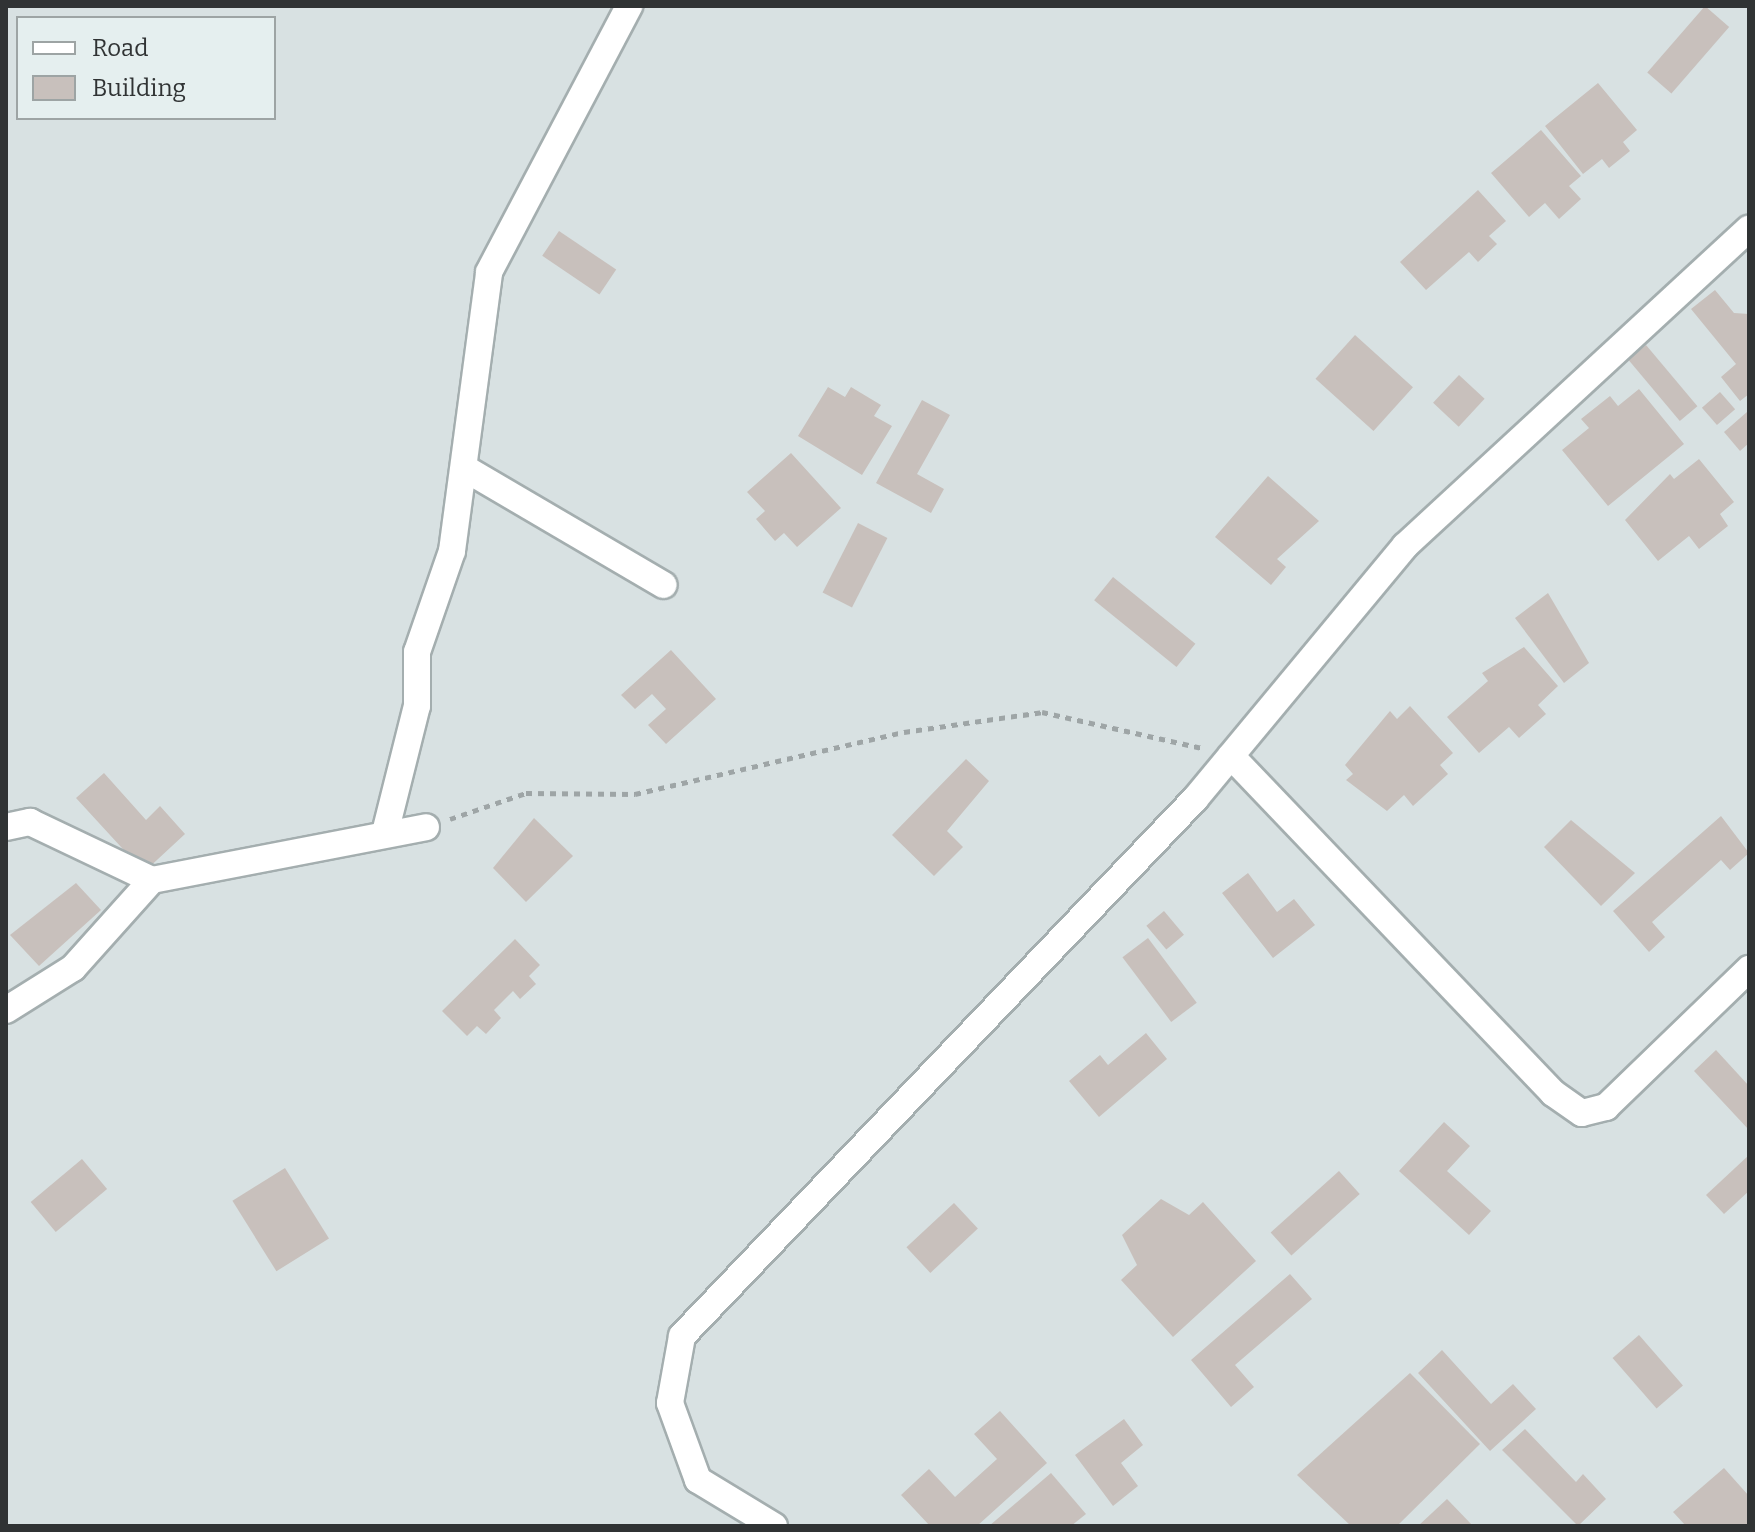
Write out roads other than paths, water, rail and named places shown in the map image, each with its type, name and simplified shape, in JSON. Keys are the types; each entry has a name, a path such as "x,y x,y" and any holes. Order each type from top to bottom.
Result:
{"street":[{"path":"385,833 417,706 417,652 452,551 466,469 489,272 629,6"},
{"path":"774,1526 698,1480 670,1403 682,1336 1231,756 1405,546 1749,229"},
{"path":"466,469 664,585"},
{"path":"1231,756 1553,1093 1582,1113 1606,1107 1749,969"},
{"path":"6,827 30,822 152,880"},
{"path":"6,1010 73,968 152,880 426,827"}]}
